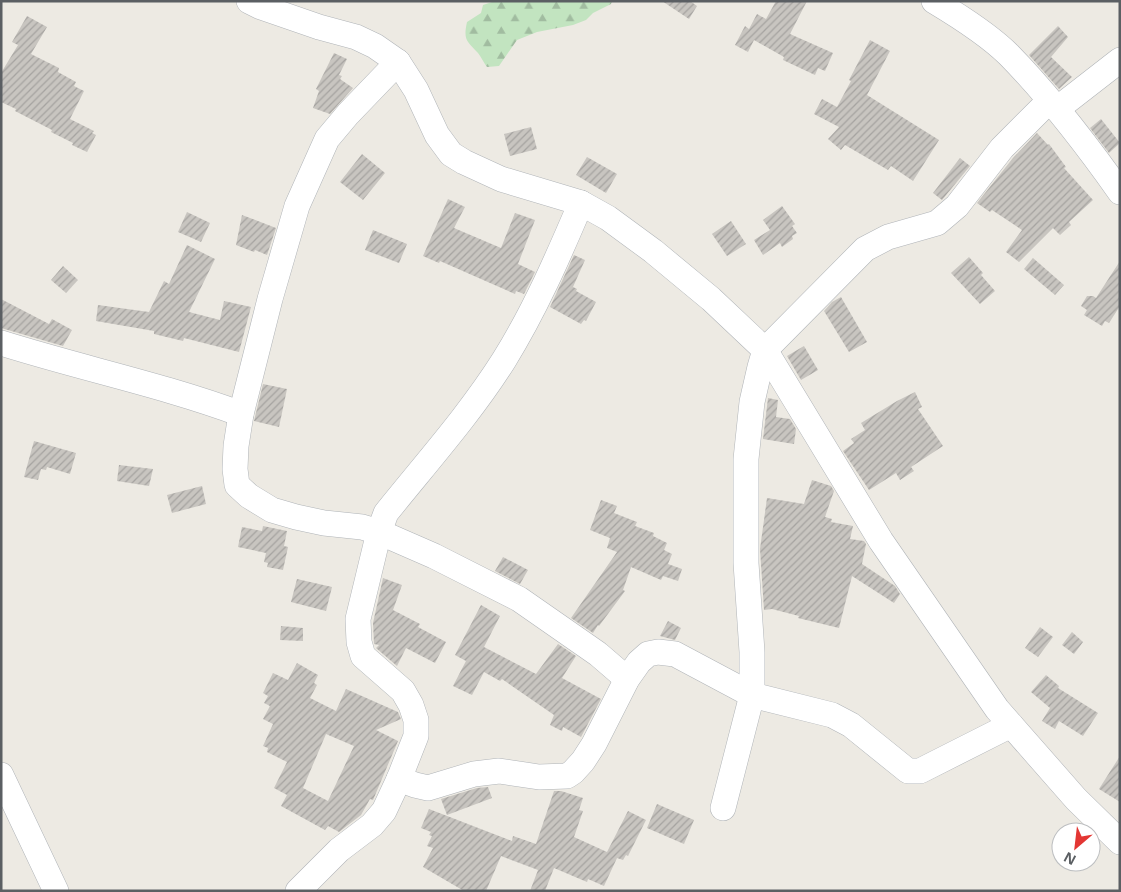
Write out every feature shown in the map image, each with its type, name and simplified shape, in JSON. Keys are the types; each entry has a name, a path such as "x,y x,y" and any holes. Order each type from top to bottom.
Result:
{"street":[{"path":"249,1 319,27 356,37 375,46 398,62 416,90 437,135 451,154 501,179 581,203 608,218 653,251 711,299 765,350 881,540 997,709 1076,799 1120,842"},
{"path":"934,1 959,16 1008,54 1053,105 1096,158 1120,192"},
{"path":"723,808 752,695 752,652 746,563 746,459 752,402 765,350 865,249 888,237 937,222 957,206 1002,148 1053,105 1120,60"},
{"path":"398,62 348,114 327,139 297,206 270,299 241,414 236,446 235,470 237,485 249,496 272,510 324,523 362,527 380,532 434,556 519,599 598,654 627,679"},
{"path":"298,891 339,850 372,825 384,811 416,736 416,720 403,692 363,656 359,642 358,619 386,513 465,415 504,360 532,313 581,203"},
{"path":"1,343 55,360 206,401 241,414"},
{"path":"399,779 415,786 428,788 474,774 499,770 539,777 555,778 566,776 573,772 583,761 594,744 627,679 638,662 648,654 658,652 675,654 752,695 832,715 851,725 908,771 920,771 1011,725"},
{"path":"4,790 56,891"}],"green space":[{"path":"495,1 612,1 611,4 593,13 586,20 573,25 537,32 517,40 499,66 487,67 467,40 465,33 467,22 481,13 483,5"}],"building":[{"path":"662,1 690,1 697,6 689,19"},
{"path":"776,1 807,1 790,34 833,53 825,71 818,68 815,75 783,60 784,57 754,40 748,52 735,45 745,26 749,29 757,14 766,19"},
{"path":"27,16 47,27 31,54 59,68 58,72 76,82 74,86 84,91 70,119 94,131 92,133 96,135 87,152 1,102 1,73 18,45 12,42"},
{"path":"1058,26 1068,37 1051,57 1072,77 1059,89 1029,55"},
{"path":"870,40 890,51 867,95 939,140 913,181 891,166 888,170 845,145 841,150 828,139 839,127 814,114 822,99 837,107"},
{"path":"334,53 347,59 339,75 342,76 340,79 353,88 330,114 313,108 319,91 316,89"},
{"path":"1101,119 1120,143 1109,153 1090,128"},
{"path":"531,127 537,149 510,156 504,134"},
{"path":"1037,133 1049,144 1066,167 1064,168 1093,200 1069,222 1071,225 1060,235 1053,228 1019,262 1006,252 1022,230 992,210 990,212 977,203 1013,158"},
{"path":"362,154 385,173 363,200 340,182"},
{"path":"587,157 617,174 606,193 576,175"},
{"path":"960,158 970,166 942,200 933,193"},
{"path":"448,199 465,207 454,228 501,248 515,213 535,220 518,264 535,272 524,294 516,291 515,294 440,261 439,263 423,256"},
{"path":"782,206 795,224 792,226 797,233 792,236 793,239 782,247 780,243 763,255 754,240 770,230 763,220"},
{"path":"187,212 210,223 201,242 178,232"},
{"path":"242,215 276,228 267,255 236,245"},
{"path":"731,221 746,244 727,256 712,234"},
{"path":"373,230 407,244 399,263 365,250"},
{"path":"187,245 215,259 189,312 220,320 224,301 251,307 239,352 184,338 183,341 154,334 154,331 96,321 98,305 149,312 164,281 169,284"},
{"path":"574,255 585,260 573,287 577,289 576,291 596,302 586,321 584,320 581,324 550,307"},
{"path":"969,257 995,291 980,304 951,273"},
{"path":"1033,258 1064,285 1055,295 1024,269"},
{"path":"1120,261 1120,306 1109,323 1105,321 1102,326 1084,315 1087,310 1081,306 1087,296 1096,298"},
{"path":"63,266 78,280 66,293 51,280"},
{"path":"841,297 867,342 849,352 824,311 832,302"},
{"path":"1,299 49,324 52,319 72,330 63,346 1,328"},
{"path":"804,346 818,370 801,380 787,356"},
{"path":"263,384 287,389 279,427 254,421"},
{"path":"915,392 922,407 918,409 943,446 911,467 914,471 900,480 896,473 869,490 843,451 854,443 851,439 865,430 861,423"},
{"path":"768,398 778,400 776,417 790,419 796,429 794,444 763,439"},
{"path":"34,441 76,453 70,474 47,467 46,470 41,469 38,480 24,477"},
{"path":"119,465 153,469 149,486 117,481"},
{"path":"812,480 831,486 834,491 825,517 832,519 831,522 853,526 850,539 864,541 866,544 862,564 895,586 900,594 894,603 852,576 839,628 798,618 799,616 772,609 764,610 760,549 767,498 804,504"},
{"path":"202,486 206,504 172,513 167,495"},
{"path":"601,500 617,506 614,513 637,522 635,526 654,533 653,536 667,543 664,550 672,554 668,564 682,569 678,581 663,576 661,580 631,567 623,590 625,591 593,633 571,618 617,552 607,548 610,538 590,530"},
{"path":"263,526 287,531 284,546 288,547 283,570 267,567 268,563 264,562 266,553 238,547 242,527 262,531"},
{"path":"503,557 528,570 520,584 495,571"},
{"path":"383,578 402,585 393,610 420,624 418,627 446,642 435,663 406,648 397,666 376,648 379,645 374,644 373,623"},
{"path":"297,579 332,587 326,611 291,602"},
{"path":"481,605 500,616 484,647 536,674 558,644 576,656 562,678 601,699 581,737 563,727 562,731 550,725 554,715 502,679 500,681 484,672 472,695 453,686 466,661 455,655"},
{"path":"668,621 681,628 675,640 660,636"},
{"path":"281,626 303,628 303,641 280,640"},
{"path":"1040,627 1053,637 1038,657 1025,648"},
{"path":"1072,632 1083,642 1074,654 1062,645"},
{"path":"297,663 318,675 314,683 317,685 310,698 336,711 346,689 398,712 401,719 376,730 398,741 373,800 370,799 361,815 339,832 328,826 325,830 281,806 287,795 274,788 287,762 267,752 268,748 263,746 273,724 263,719 270,706 264,703 268,696 263,693 273,673 288,680","holes":["326,734 354,746 328,801 303,788"]},
{"path":"1046,675 1059,686 1058,688 1098,713 1083,736 1059,721 1055,729 1042,721 1050,708 1031,692"},
{"path":"1120,756 1120,802 1099,789"},
{"path":"488,787 492,798 447,815 441,799 477,788"},
{"path":"554,791 561,791 583,798 579,810 583,811 574,837 607,852 628,811 646,820 628,856 626,855 623,860 617,858 604,886 588,879 587,882 554,868 545,891 530,891 538,870 501,856 486,891 464,891 423,867 433,848 427,846 432,836 429,835 431,832 421,828 429,809 512,841 513,836 536,844"},
{"path":"657,804 694,820 684,844 647,828"}]}
